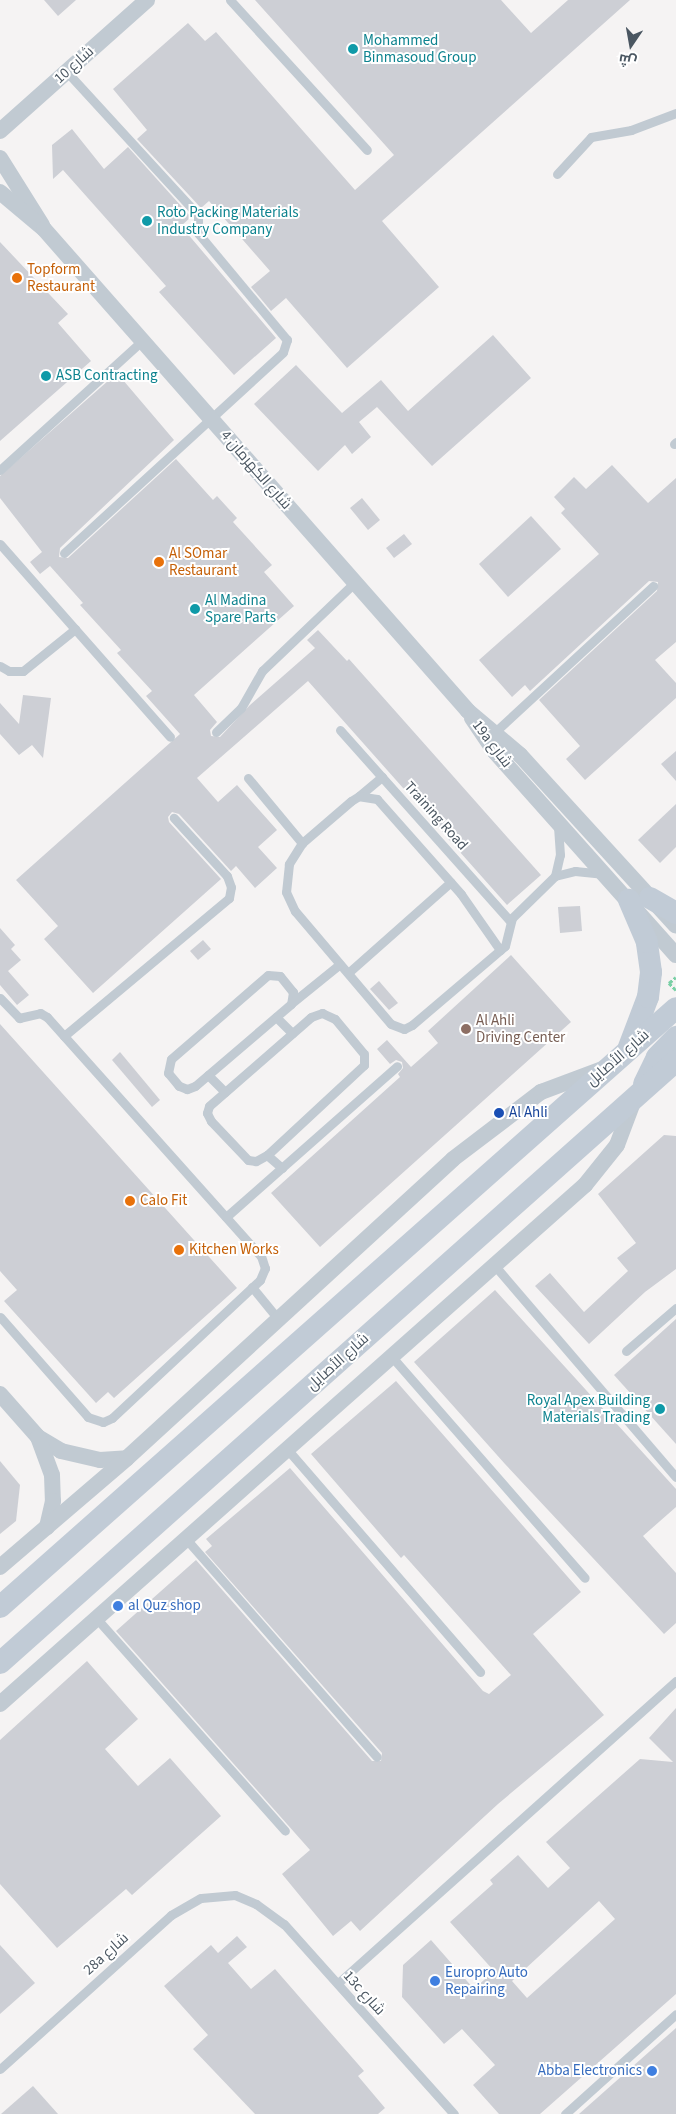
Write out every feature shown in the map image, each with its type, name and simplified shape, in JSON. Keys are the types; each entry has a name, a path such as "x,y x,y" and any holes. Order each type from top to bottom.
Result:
{"main road":[{"path":"640,899 676,913"},
{"path":"628,1050 646,1002 650,972 640,899"},
{"name":"شارع الأصايل","path":"0,1607 676,1008"},
{"path":"642,1090 657,1056 676,1036"},
{"name":"شارع الأصايل","path":"0,1663 676,1061"},
{"path":"642,1090 676,1076"}],"street":[{"name":"شارع 10","path":"0,131 147,0"},
{"name":"شارع الكهرمان 4","path":"0,158 44,229"},
{"name":"شارع الكهرمان 4","path":"0,192 44,229 468,711"},
{"name":"19a شارع","path":"468,711 496,731 640,899 676,955"},
{"name":"19a شارع","path":"468,711 495,752 604,874 676,926"},
{"path":"0,1567 127,1458 279,1320 420,1188 521,1105 562,1082 608,1067"},
{"path":"0,1704 392,1357 446,1305 495,1266 601,1166 624,1129 642,1090"},
{"path":"0,1394 38,1437 49,1461 53,1488 48,1527"},
{"path":"38,1437 74,1456 100,1460 127,1458"}],"lane":[{"path":"230,0 367,150"},
{"path":"64,552 283,352 287,344 286,336 198,233 198,215 66,72"},
{"path":"557,174 591,137 631,130 676,113"},
{"path":"0,470 142,341"},
{"path":"0,544 170,737"},
{"path":"216,732 241,708 262,671 355,582"},
{"path":"496,731 654,586"},
{"path":"0,666 9,671 23,671 75,629"},
{"name":"Training Road","path":"340,730 510,920"},
{"path":"248,778 302,843"},
{"path":"382,778 302,843 286,873 289,901 391,1024 404,1029 412,1026 500,950 508,938 510,920 555,876 560,850 557,823"},
{"path":"359,796 376,799 451,882 500,950"},
{"path":"64,1036 229,898 231,887 227,876 174,818"},
{"path":"555,876 585,871 604,874"},
{"path":"348,973 451,882"},
{"path":"293,1002 293,992 280,976 268,975 168,1063 168,1073 183,1088 191,1088 340,964"},
{"path":"0,998 19,1018 44,1014 264,1260 265,1273 112,1418 103,1422 88,1417 0,1317"},
{"path":"327,1014 335,1019 364,1054 365,1062 259,1160 248,1160 208,1117 209,1106 224,1092 311,1017 327,1014"},
{"path":"276,1017 292,1034"},
{"path":"226,1217 398,1066"},
{"path":"208,1075 224,1092"},
{"path":"267,1154 282,1168"},
{"path":"495,1266 676,1477"},
{"path":"252,1287 279,1320"},
{"path":"626,1351 676,1308"},
{"path":"392,1357 585,1578"},
{"path":"288,1449 480,1672"},
{"path":"187,1540 377,1757"},
{"path":"97,1619 285,1831"},
{"path":"338,1983 676,1681"},
{"name":"28a شارع","path":"0,2069 182,1907 212,1895 246,1898"},
{"name":"13c شارع","path":"246,1898 284,1924 454,2114"},
{"path":"565,2114 676,2014"}],"path":[{"path":"676,977 669,983 676,991"}],"building":[{"path":"44,0 76,0 58,16"},
{"path":"255,0 501,0 531,33 568,0 630,0 382,221 439,287 347,368 286,298 271,311 251,287 270,271 209,201 201,208 137,139 147,130 113,89 188,23 205,41 216,32 355,190 394,155"},
{"path":"72,129 104,169 128,147 191,217 181,226 276,338 234,375 159,292 166,286 63,170 53,179 52,145"},
{"path":"0,242 68,314 58,323 91,361 0,441"},
{"path":"493,335 531,378 432,466 377,407 359,422 371,437 352,454 345,445 318,471 254,404 296,365 342,413 381,380 408,411"},
{"path":"117,373 174,440 60,548 59,557 68,558 176,459 213,500 217,496 237,518 233,522 272,565 264,572 294,606 194,695 217,722 210,730 211,736 220,737 250,705 315,648 307,640 318,630 347,661 349,659 541,875 507,905 308,681 197,778 218,802 237,785 277,830 258,847 277,868 255,888 236,866 231,871 179,814 172,812 168,817 169,822 221,879 93,993 44,939 58,926 16,880 180,734 146,696 152,691 117,653 121,650 80,605 83,603 50,566 40,574 30,562 42,552 0,498 0,476"},
{"path":"612,465 648,503 676,478 676,642 655,660 676,683 676,698 585,780 566,759 580,746 539,700 657,591 658,582 649,581 530,691 525,685 512,697 479,660 599,554 561,513 565,509 554,497 574,477 586,489"},
{"path":"362,498 380,520 368,530 350,508"},
{"path":"531,516 561,549 508,597 479,564"},
{"path":"404,534 412,544 394,558 386,548"},
{"path":"23,695 51,698 43,758 32,745 19,755 0,734 0,703 19,724"},
{"path":"676,751 676,781 661,764"},
{"path":"676,804 676,847 660,863 638,840"},
{"path":"580,906 582,931 560,933 558,907"},
{"path":"0,928 15,945 11,949 21,960 8,971 29,995 17,1005 0,985"},
{"path":"203,940 211,949 198,960 190,951"},
{"path":"511,955 571,1022 320,1247 271,1193 400,1077 398,1074 403,1068 402,1062 396,1060 390,1064 377,1049 387,1040 411,1067 438,1043 428,1031"},
{"path":"379,981 398,1003 389,1010 370,989"},
{"path":"0,1024 237,1288 114,1398 108,1392 96,1403 4,1301 17,1290 0,1271"},
{"path":"120,1052 160,1100 152,1107 112,1060"},
{"path":"664,1135 676,1136 676,1269 645,1292 589,1344 535,1286 550,1273 584,1312 628,1271 617,1258 636,1243 598,1194"},
{"path":"495,1290 676,1489 676,1507 643,1536 676,1573 676,1623 664,1634 505,1464 414,1362"},
{"name":"Royal Apex Building Materials Trading","path":"676,1319 676,1444 614,1375"},
{"path":"396,1381 581,1592 533,1634 604,1715 498,1804 360,1931 351,1921 333,1936 282,1874 310,1850 116,1631 196,1560 372,1761 381,1761 382,1753 205,1552 212,1546 206,1539 290,1468 483,1691 489,1694 511,1675 404,1555 401,1558 311,1454"},
{"path":"0,1461 20,1485 16,1521 0,1534"},
{"path":"87,1661 138,1719 105,1749 138,1786 170,1758 221,1816 132,1895 126,1889 57,1948 0,1884 0,1740"},
{"path":"676,1708 676,1994 540,2114 499,2114 473,2085 495,2065 462,2029 444,2044 402,1997 403,1965 431,1940 474,1989 494,1971 450,1922 493,1884 490,1880 518,1855 548,1888 570,1868 546,1842 640,1759 673,1762 649,1738","holes":["599,1901 615,1919 527,1998 512,1981"]},
{"path":"237,1936 247,1947 228,1963 251,1989 275,1969 364,2071 358,2076 385,2108 378,2114 255,2114 193,2049 208,2035 164,1986 211,1945 218,1953"},
{"path":"0,1945 35,1983 0,2014"},
{"name":"Abba Electronics","path":"676,2028 676,2114 579,2114"},
{"path":"33,2086 58,2114 1,2114"}],"place":[{"name":"Mohammed Binmasoud Group","path":"353,49"},
{"name":"Roto Packing Materials Industry Company","path":"147,221"},
{"name":"Topform Restaurant","path":"17,278"},
{"name":"ASB Contracting","path":"46,376"},
{"name":"Al SOmar Restaurant","path":"159,562"},
{"name":"Al Madina Spare Parts","path":"195,609"},
{"name":"Al Ahli Driving Center","path":"466,1029"},
{"name":"Al Ahli","path":"499,1113"},
{"name":"Calo Fit","path":"130,1201"},
{"name":"Kitchen Works","path":"179,1250"},
{"name":"Royal Apex Building Materials Trading","path":"660,1409"},
{"name":"al Quz shop","path":"118,1606"},
{"name":"Europro Auto Repairing","path":"435,1981"},
{"name":"Abba Electronics","path":"652,2071"}]}
